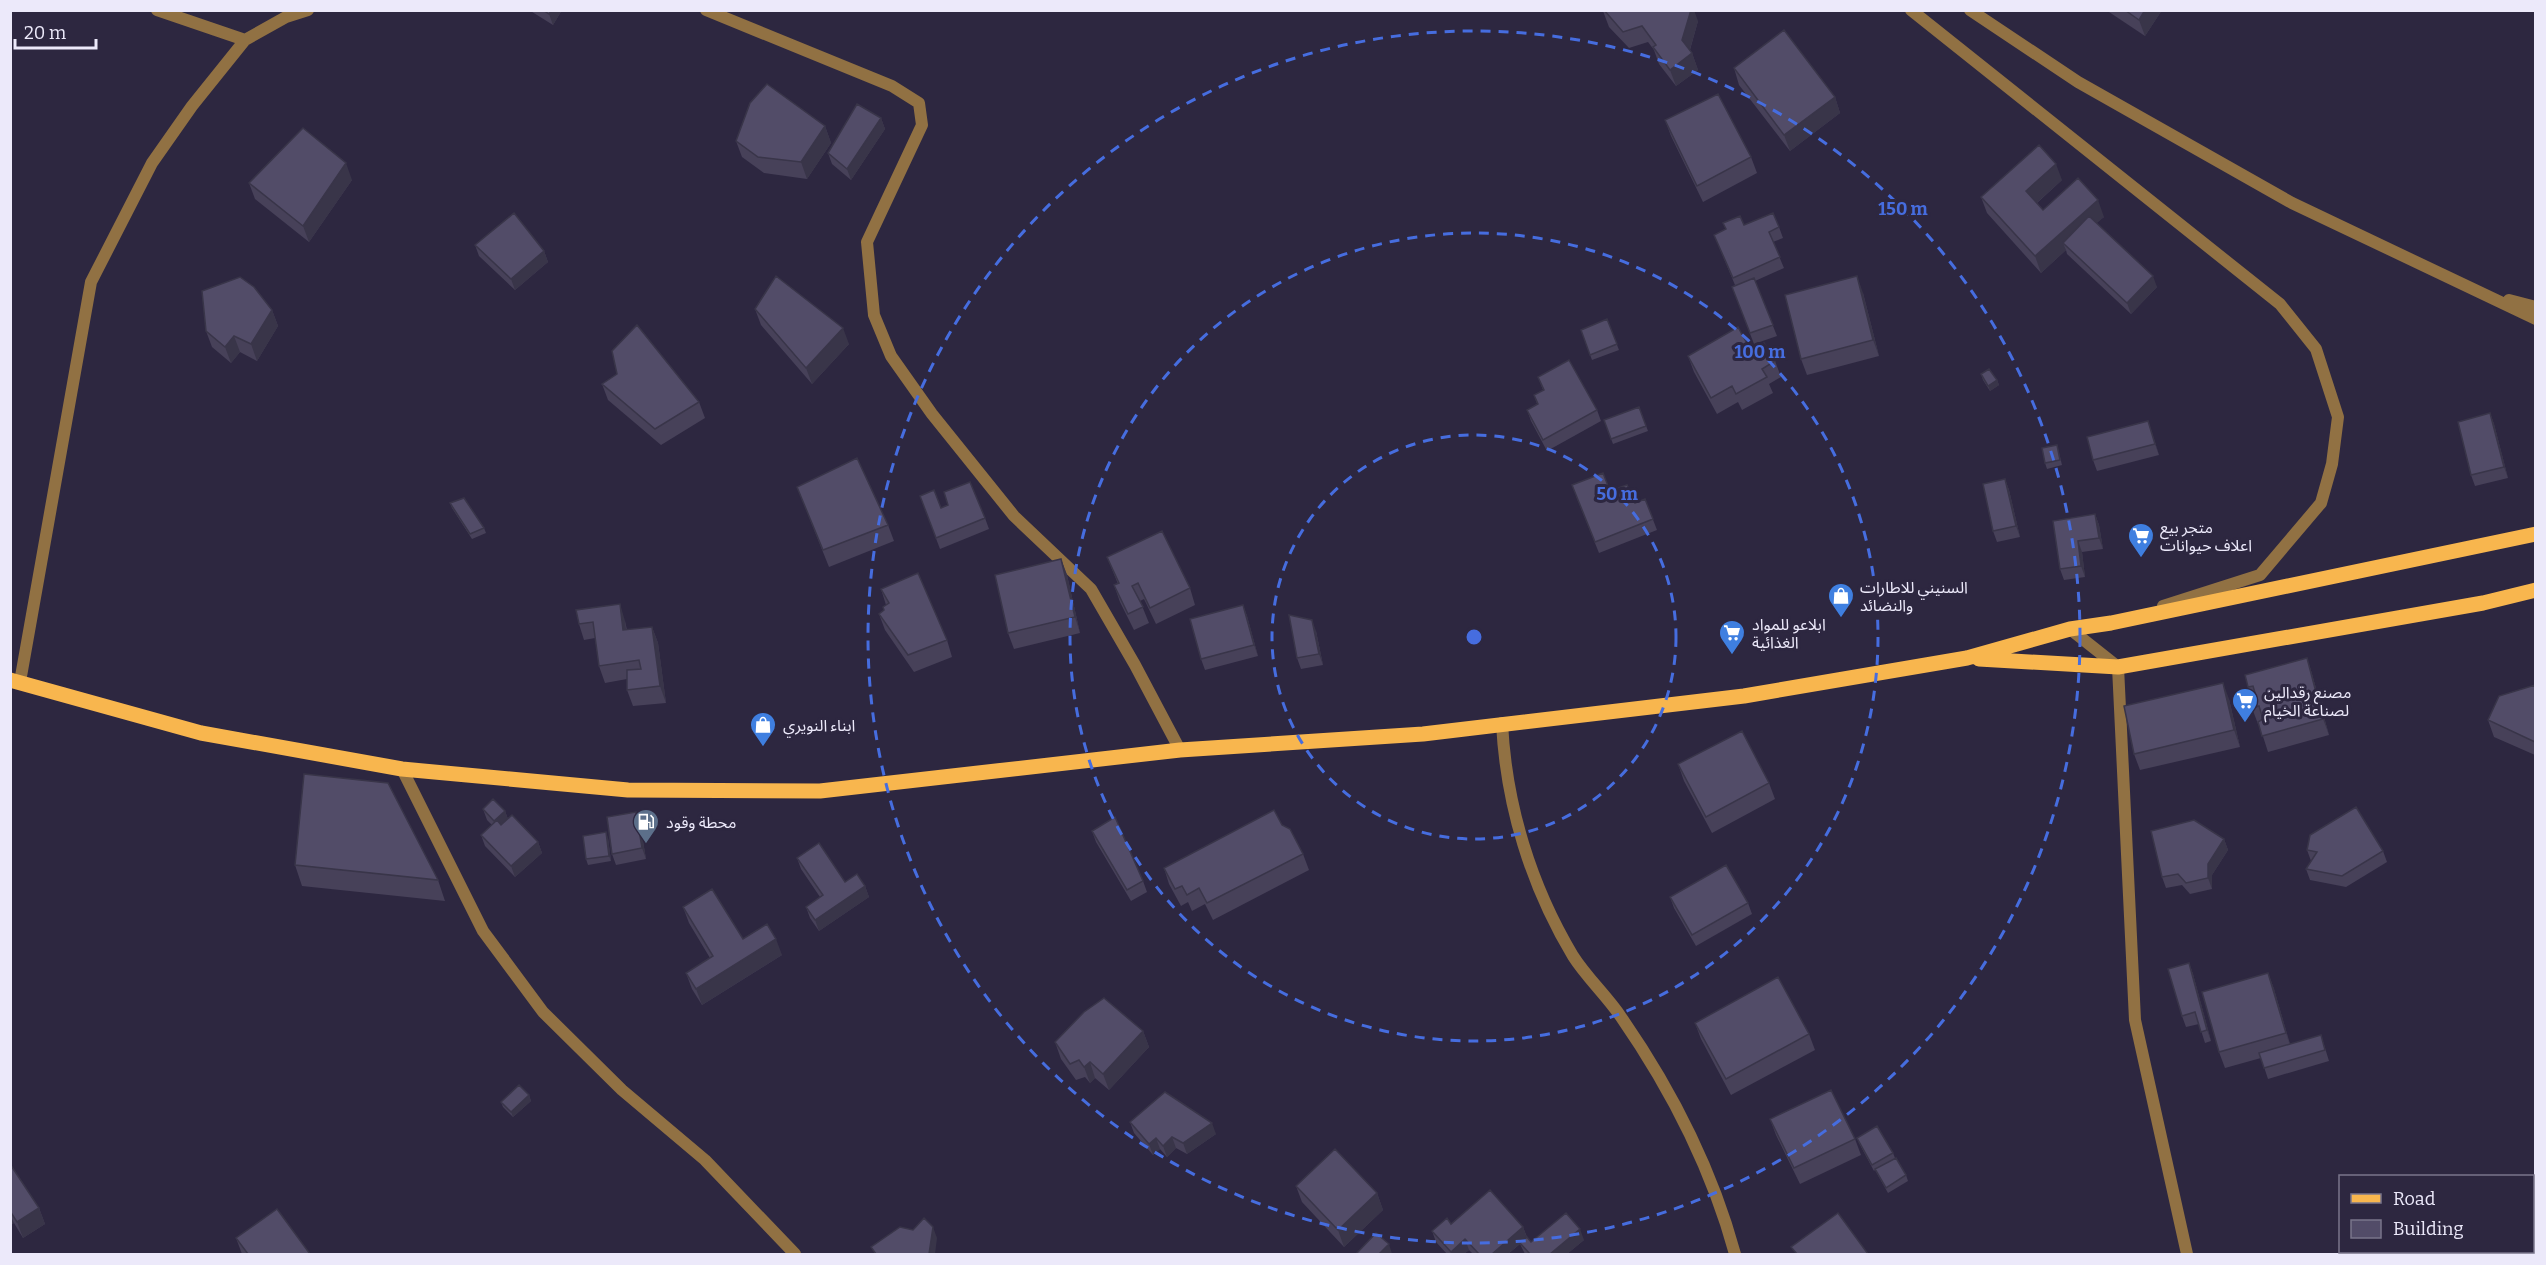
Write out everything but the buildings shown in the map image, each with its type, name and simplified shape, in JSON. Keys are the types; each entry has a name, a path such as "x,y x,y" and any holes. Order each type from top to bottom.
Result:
{"main road":[{"path":"15,681 201,733 402,769 628,790 820,791 1180,750 1423,734 1744,696 1967,658 2070,629 2110,623 2535,534"},
{"path":"1967,658 2118,667 2483,603 2535,590"}],"street":[{"path":"157,10 245,40"},
{"path":"15,681 91,282 152,163 192,106 245,40 286,17 308,10"},
{"path":"706,10 892,86 920,103 922,125 867,242 874,315 891,356 940,423 1014,516 1091,589 1135,664 1180,750"},
{"path":"1911,10 2280,304 2316,349 2338,417 2332,464 2321,503 2260,574 2110,623"},
{"path":"1970,10 2078,82 2292,203 2491,296 2535,319"},
{"path":"2491,296 2535,307"},
{"path":"2070,629 2118,667 2135,1020 2187,1254"},
{"path":"1502,723 1504,765 1519,834 1545,899 1574,957 1621,1017 1676,1107 1721,1203 1735,1254"},
{"path":"402,769 483,931 543,1012 622,1090 705,1160 795,1254"}],"place":[{"name":"متجر بيع اعلاف حيوانات","path":"2141,559"},
{"name":"السنيني للاطارات والنضائد","path":"1841,619"},
{"name":"ابلاعو للمواد الغذائية","path":"1732,656"},
{"name":"مصنع رقدالين لصناعة الخيام","path":"2245,724"},
{"name":"ابناء النويري","path":"763,748"},
{"name":"محطة وقود","path":"646,845"}]}
